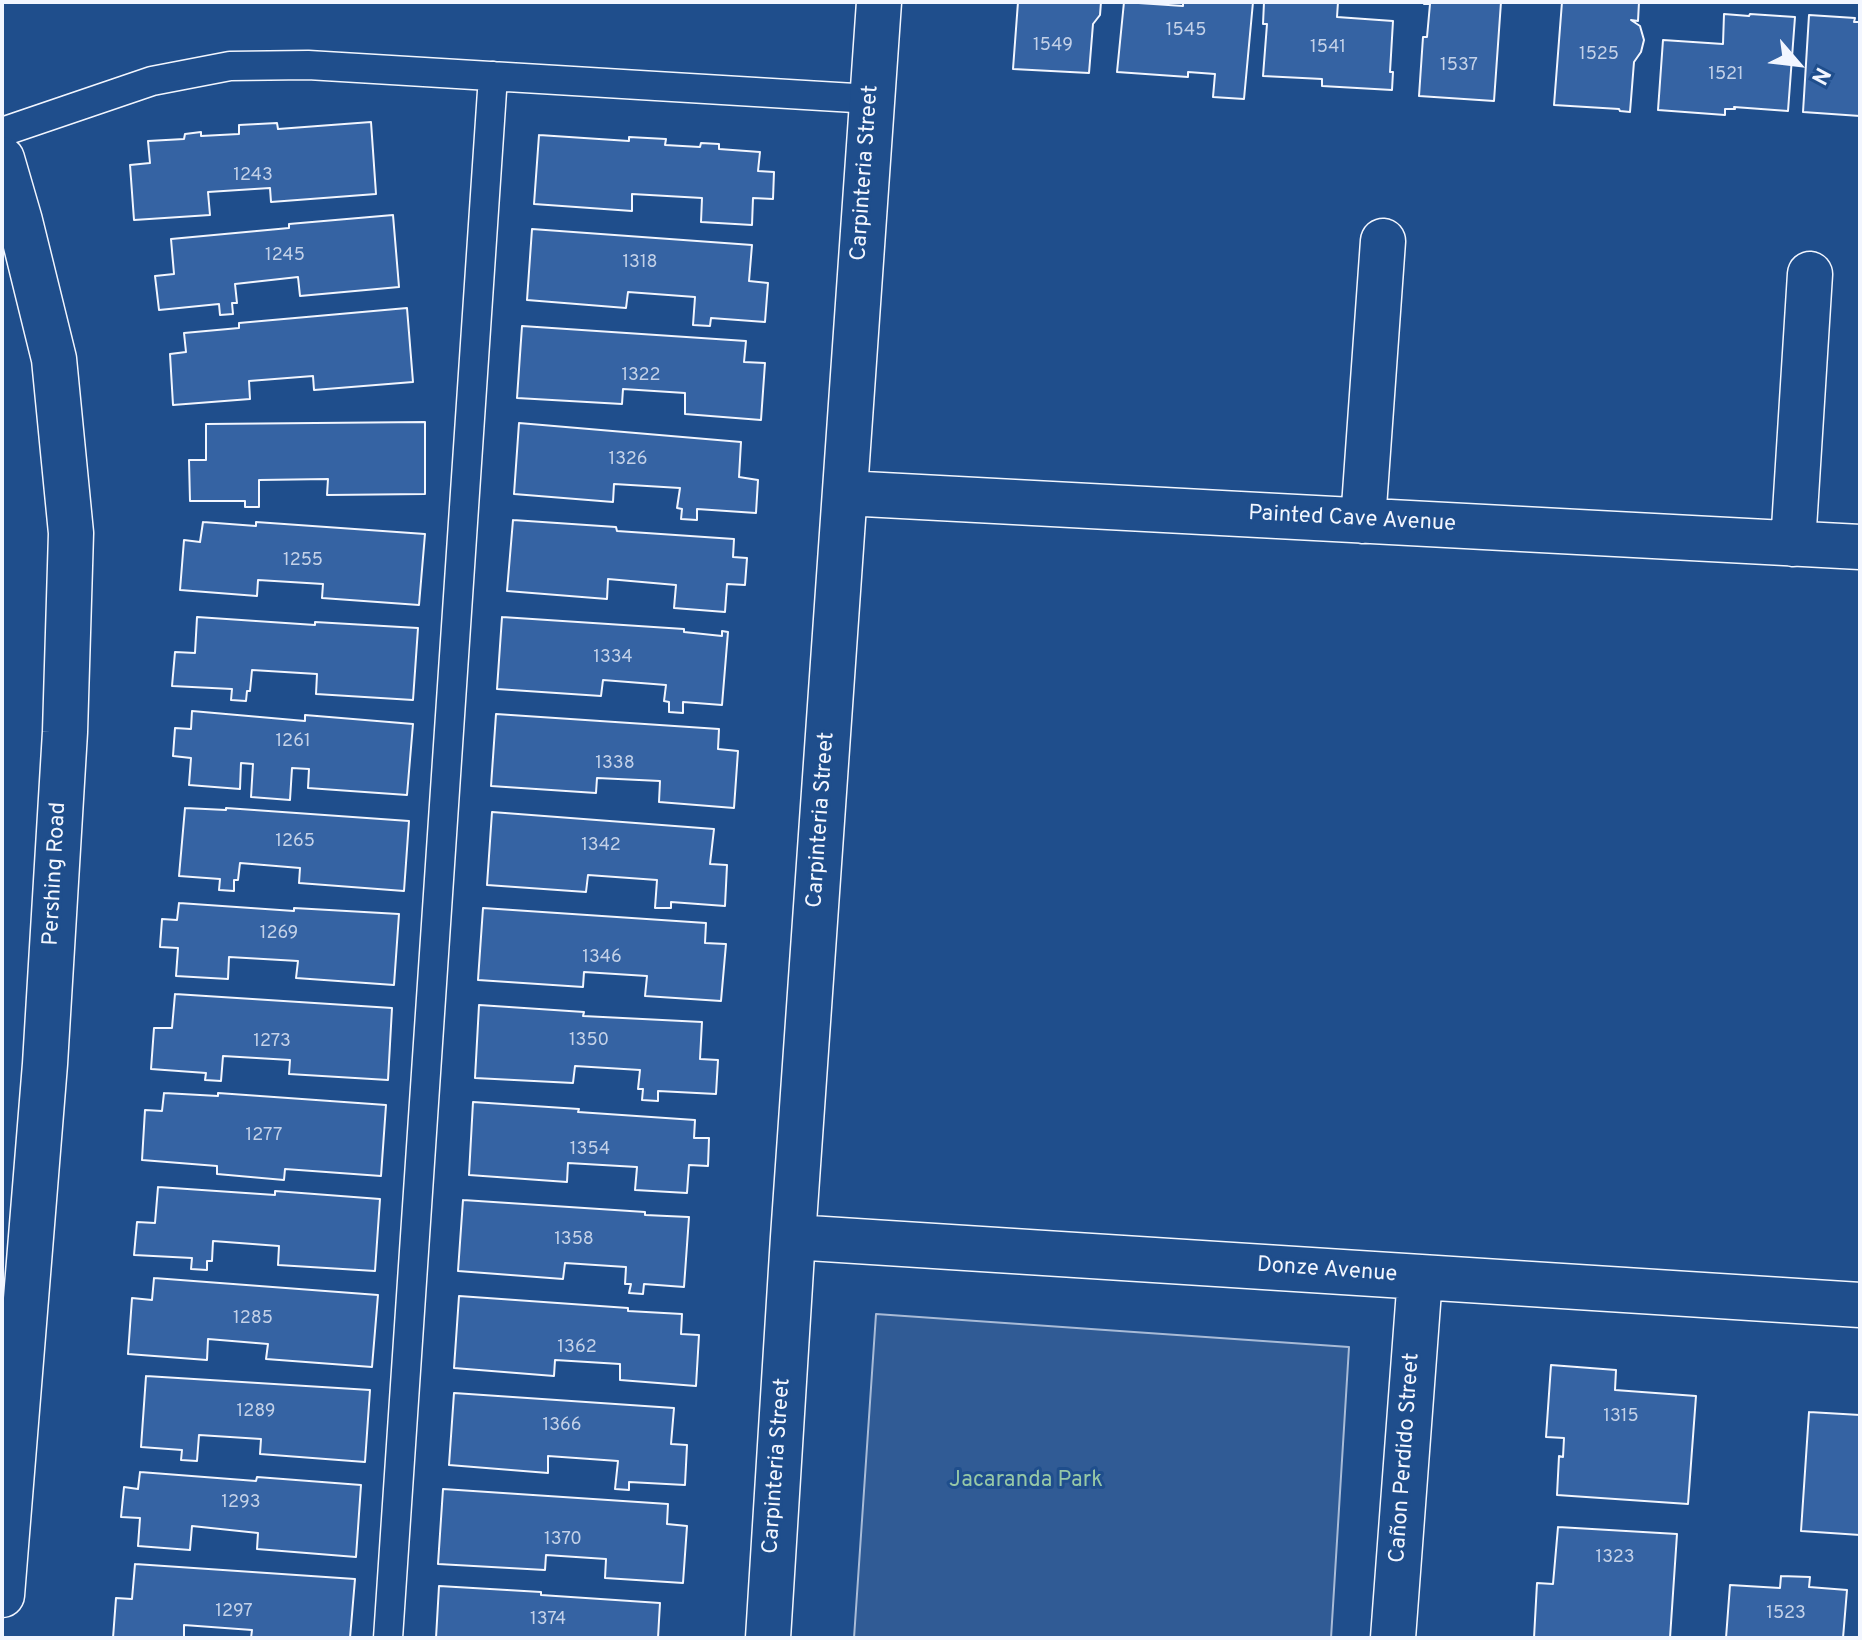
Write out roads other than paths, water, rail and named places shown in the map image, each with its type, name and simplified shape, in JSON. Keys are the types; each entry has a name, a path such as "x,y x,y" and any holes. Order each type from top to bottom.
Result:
{"street":[{"name":"Carpinteria Street","path":"768,1638 879,2"},
{"name":"Pershing Road","path":"2,159 54,359 71,533 65,732 45,1064 2,1595"},
{"path":"1363,521 1383,241"},
{"path":"1793,544 1810,274"},
{"name":"Painted Cave Avenue","path":"845,493 1860,547"},
{"name":"Donze Avenue","path":"793,1237 1860,1305"},
{"name":"Cañon Perdido Street","path":"1393,1638 1420,1277"}],"lane":[{"path":"2,132 152,81 230,66 308,65 871,99"},
{"path":"388,1638 493,76"}],"park label":[{"name":"Jacaranda Park","path":"1026,1482"}]}
